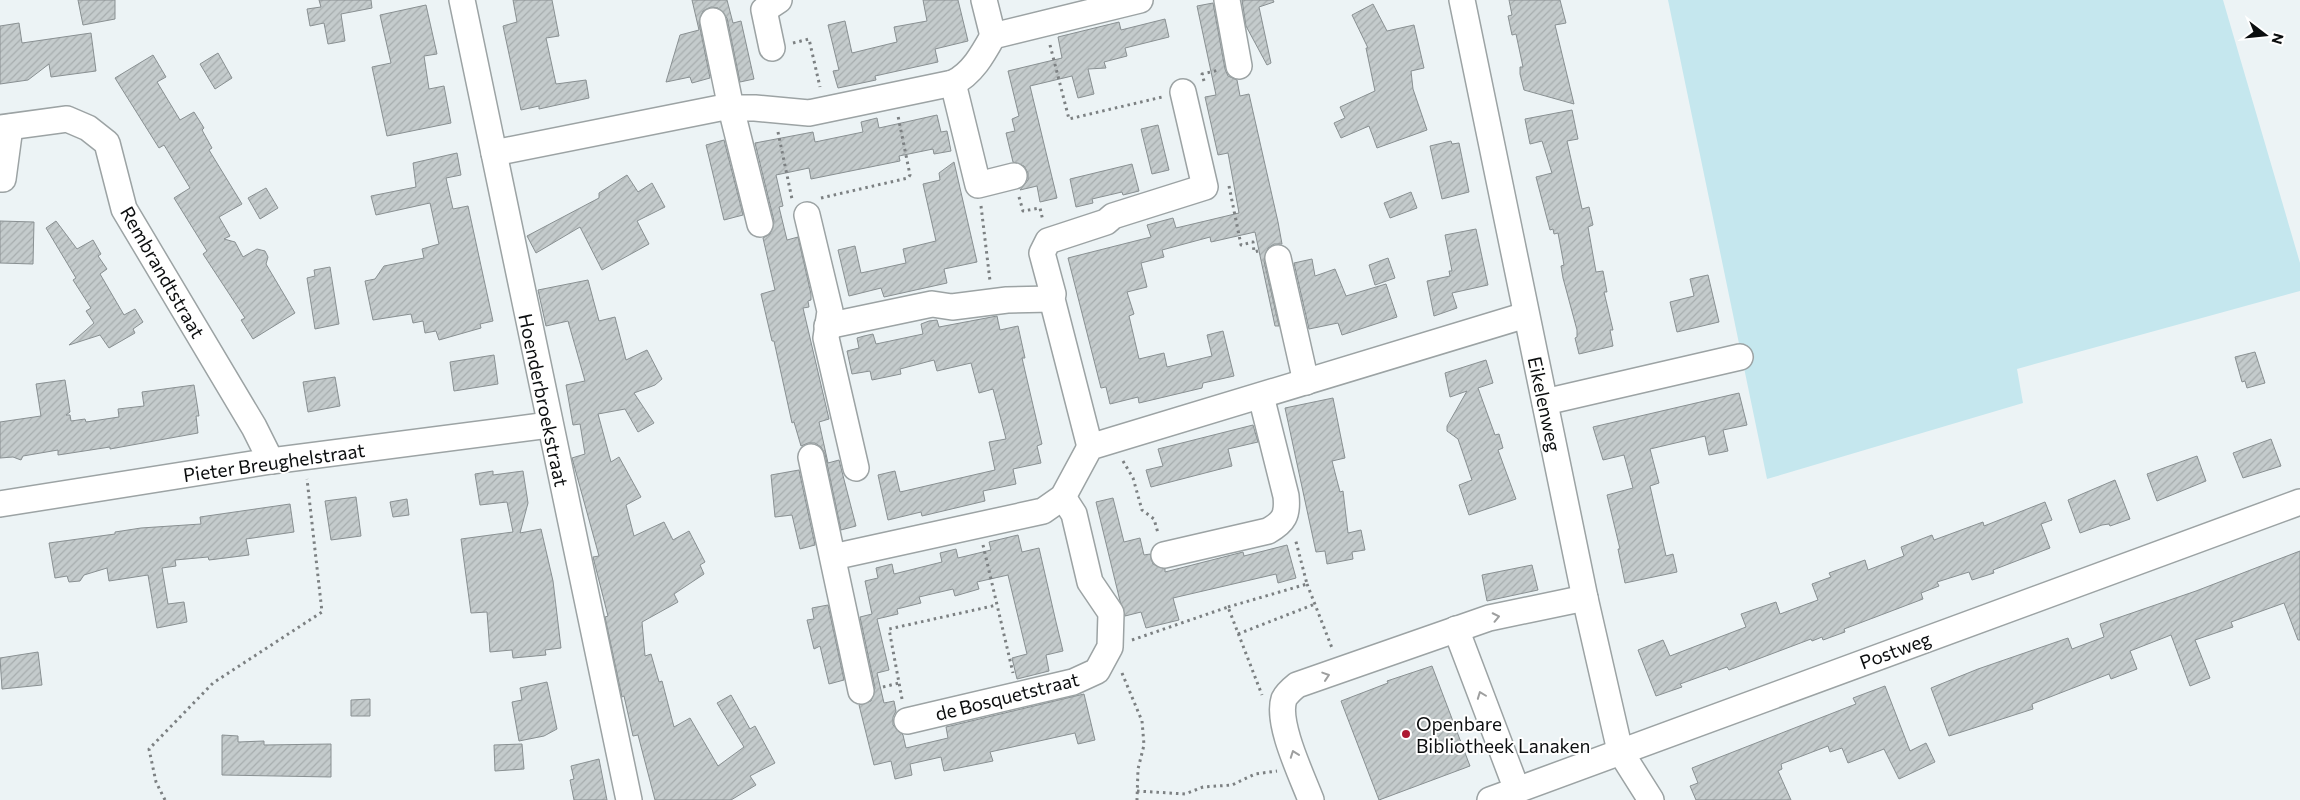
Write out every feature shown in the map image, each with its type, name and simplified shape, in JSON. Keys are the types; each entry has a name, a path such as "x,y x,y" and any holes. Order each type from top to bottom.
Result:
{"street":[{"name":"Hoenderbroekstraat","path":"462,0 549,425 629,800"},
{"path":"772,48 764,10 779,0"},
{"path":"494,153 720,108 773,110 809,114 954,83 964,78 984,52 993,36 984,0"},
{"path":"993,36 1140,0"},
{"path":"1227,0 1239,66"},
{"name":"Eikelenweg","path":"1462,0 1585,598 1620,751 1651,800"},
{"path":"713,21 731,108 760,224"},
{"path":"954,83 975,174 1014,176"},
{"path":"1100,444 1052,298 1053,294 1042,253 1048,241 1106,222 1113,216 1205,187 1183,92"},
{"name":"Rembrandtstraat","path":"0,179 2,179 5,127 67,119 88,128 107,143 124,209 254,427 271,461"},
{"path":"801,211 830,311 826,338 856,468"},
{"path":"1278,258 1306,382"},
{"path":"827,326 932,304 952,307 1052,298"},
{"path":"833,557 1043,511 1063,497 1100,444 1526,316"},
{"path":"1545,402 1740,357"},
{"path":"1164,555 1268,531 1282,523 1288,511 1261,396"},
{"name":"Pieter Breughelstraat","path":"0,504 271,461 549,425"},
{"path":"810,457 861,691"},
{"path":"1063,497 1074,514 1090,582 1112,613 1108,650"},
{"name":"Postweg","path":"1490,800 2300,502"},
{"path":"1307,790 1284,724 1282,710 1284,699 1297,685 1488,618 1585,598"},
{"path":"1456,629 1517,790"},
{"name":"de Bosquetstraat","path":"907,721 1073,682 1097,671 1108,650"}],"path":[{"path":"1044,24 1069,119 1206,87 1202,74 1239,66"},
{"path":"772,48 809,39 825,110"},
{"path":"801,211 805,202 908,178 910,175 894,96"},
{"path":"773,110 801,211"},
{"path":"975,174 992,302"},
{"path":"1014,176 1023,212 1040,208 1048,241"},
{"path":"1100,444 1134,478 1142,510 1154,519 1164,555"},
{"path":"165,800 156,782 149,749 213,683 322,612 304,457"},
{"path":"1288,511 1307,584 1341,671"},
{"path":"979,525 1018,695"},
{"path":"1137,800 1138,769 1144,745 1142,722 1124,676 1108,650 1228,607 1307,584"},
{"path":"1238,634 1315,604"},
{"path":"907,721 889,629 997,605"},
{"path":"1228,607 1264,700"},
{"path":"1138,791 1185,794 1203,787 1232,785 1255,774 1278,771 1307,790"}],"shaded area":[{"path":"1668,0 2223,0 2300,263 2300,291 2017,369 2023,403 1767,479"}],"building":[{"path":"78,0 115,0 115,19 83,25"},
{"path":"319,0 371,0 372,8 341,14 345,41 328,44 324,23 310,26 307,9 321,7"},
{"path":"513,0 552,0 559,36 546,38 556,84 586,80 589,98 539,109 539,106 521,110 503,26 517,22"},
{"path":"692,0 727,0 733,23 741,21 754,79 740,82 727,18 718,8 711,7 703,11 699,23 710,78 692,83 690,77 666,82 680,35 699,30"},
{"path":"923,0 958,0 968,41 935,49 938,62 875,76 876,80 838,88 833,71 839,70 828,25 845,21 852,53 897,42 894,27 927,21"},
{"path":"1242,0 1273,0 1274,2 1259,7 1271,63 1267,65 1246,26"},
{"path":"1509,0 1560,0 1566,23 1555,25 1574,104 1524,90 1520,74 1520,67 1523,67 1516,34 1512,35 1508,16 1512,15"},
{"path":"1213,3 1225,69 1228,76 1237,80 1240,96 1249,94 1278,222 1282,244 1274,244 1268,248 1264,261 1279,326 1275,326 1255,232 1211,242 1210,237 1162,250 1164,257 1141,263 1147,287 1127,292 1134,314 1129,316 1139,359 1164,353 1167,367 1212,356 1207,335 1223,331 1234,376 1203,383 1202,388 1139,403 1138,397 1110,404 1106,387 1101,388 1068,258 1151,237 1147,225 1173,218 1176,228 1239,213 1228,153 1218,155 1205,97 1216,95 1197,6"},
{"path":"1373,4 1387,31 1414,25 1424,68 1411,71 1413,89 1427,130 1377,148 1369,126 1341,138 1334,123 1345,118 1340,107 1375,91 1366,48 1368,48 1352,15"},
{"path":"426,5 437,54 424,56 429,89 444,86 451,123 387,136 372,67 391,63 380,15"},
{"path":"1165,19 1169,37 1125,48 1127,56 1104,62 1106,68 1088,69 1094,94 1078,98 1072,76 1030,86 1057,198 1040,202 1037,186 1020,190 1028,180 1028,173 1024,166 1013,162 1006,133 1015,131 1012,119 1019,116 1008,71 1062,58 1058,37 1119,22 1121,30"},
{"path":"19,23 22,43 91,33 96,71 51,77 49,64 28,80 0,84 0,26"},
{"path":"218,53 232,78 215,89 200,64"},
{"path":"153,55 166,77 157,82 180,120 194,112 204,128 202,130 212,148 209,150 242,204 219,217 230,236 224,239 235,242 243,257 257,249 265,251 268,257 266,264 295,313 253,339 241,320 245,318 203,254 207,251 174,198 190,188 164,145 159,148 115,78"},
{"path":"1572,110 1578,139 1567,141 1582,209 1589,207 1593,225 1588,227 1596,272 1603,271 1607,292 1604,292 1613,330 1610,330 1613,346 1579,354 1575,338 1577,337 1577,330 1563,278 1561,266 1564,265 1558,233 1554,234 1553,229 1550,230 1536,177 1552,173 1542,141 1530,144 1525,119"},
{"path":"937,115 941,132 947,131 951,151 934,154 933,149 899,156 900,161 811,179 809,168 776,175 783,206 779,207 787,240 798,237 811,294 811,300 808,301 809,307 803,308 829,419 819,422 828,463 839,460 856,526 841,530 825,454 821,447 815,443 801,446 794,422 792,423 774,341 772,341 761,294 775,290 763,238 770,234 774,221 755,143 813,132 815,142 863,132 861,122 877,118 879,128"},
{"path":"1158,125 1169,170 1152,174 1141,129"},
{"path":"724,140 743,215 724,220 706,145"},
{"path":"1451,141 1452,144 1459,143 1469,192 1442,199 1430,146"},
{"path":"457,153 461,175 446,178 453,209 468,206 493,321 480,324 481,328 439,340 436,331 425,333 423,321 413,323 411,314 373,320 365,281 375,279 384,266 424,258 422,249 439,244 430,203 376,215 371,196 416,187 413,163"},
{"path":"954,162 977,262 944,269 947,283 884,297 881,288 849,296 838,250 855,246 861,273 906,263 903,249 936,241 923,184 940,180 939,173"},
{"path":"1132,164 1139,191 1123,195 1122,192 1092,199 1093,203 1076,207 1070,179"},
{"path":"627,175 638,192 652,183 665,207 637,221 649,244 602,270 580,227 536,253 527,236 599,198 599,193"},
{"path":"266,188 278,208 260,219 248,198"},
{"path":"1411,192 1417,208 1390,218 1384,203"},
{"path":"0,221 34,222 33,264 0,263"},
{"path":"56,221 77,249 93,240 101,254 98,256 107,269 100,274 124,315 135,309 143,322 133,329 135,333 109,348 100,335 69,345 94,323 86,311 91,308 73,280 76,278 46,228"},
{"path":"1476,229 1488,285 1452,293 1457,308 1434,316 1427,281 1450,276 1449,271 1452,271 1445,235"},
{"path":"1388,258 1395,278 1375,285 1369,265"},
{"path":"1312,259 1315,276 1335,269 1346,296 1386,284 1397,317 1342,335 1338,323 1309,329 1294,263"},
{"path":"330,267 339,324 315,329 307,278 315,276 314,270"},
{"path":"1708,275 1719,322 1677,332 1670,302 1694,296 1690,279"},
{"path":"588,280 599,321 615,317 626,360 647,350 662,379 655,385 634,393 654,423 638,432 625,409 598,414 611,462 619,457 641,497 626,505 634,536 664,522 673,540 689,531 705,562 700,565 704,574 674,594 678,602 642,622 645,656 651,654 659,682 662,681 674,727 690,718 718,766 744,747 717,703 731,695 750,729 755,726 775,763 750,776 756,785 731,800 655,800 638,735 633,736 624,696 622,697 605,617 608,616 593,557 599,556 572,458 585,454 580,424 573,425 566,385 585,381 568,321 546,326 538,290"},
{"path":"997,316 1000,330 1018,326 1025,358 1022,358 1042,444 1037,446 1041,463 1013,469 1016,484 983,491 985,501 922,516 921,512 888,520 878,475 895,471 900,492 995,470 989,442 1006,439 993,389 979,393 971,363 937,371 934,360 900,369 901,374 872,380 870,371 852,374 847,351 859,348 857,338 864,336 873,334 876,344 923,334 921,324 929,321 937,320 939,327"},
{"path":"2255,352 2265,383 2247,388 2245,381 2242,382 2235,357"},
{"path":"494,355 498,384 454,391 450,362"},
{"path":"1486,360 1493,383 1478,388 1495,435 1499,434 1503,448 1498,450 1516,499 1469,515 1459,485 1472,480 1458,439 1447,431 1447,426 1467,391 1450,397 1445,373"},
{"path":"335,377 340,406 308,412 303,382"},
{"path":"65,380 70,412 66,415 70,415 71,421 85,419 86,422 119,417 118,409 144,406 142,392 194,385 199,416 196,416 198,433 110,449 110,447 58,455 58,450 23,456 21,460 13,457 0,458 0,422 41,416 36,384"},
{"path":"1739,393 1747,425 1723,430 1728,451 1709,455 1705,436 1650,449 1659,483 1650,486 1666,556 1673,554 1677,572 1625,583 1618,549 1620,549 1607,495 1633,488 1624,455 1603,460 1593,427"},
{"path":"1333,398 1345,458 1332,461 1340,492 1343,491 1348,533 1361,530 1365,550 1352,552 1353,559 1327,564 1325,551 1316,552 1285,408"},
{"path":"1253,425 1258,442 1228,449 1232,466 1151,487 1146,470 1163,466 1158,449"},
{"path":"2271,439 2281,466 2243,478 2233,453"},
{"path":"2197,456 2206,481 2157,501 2147,474"},
{"path":"799,470 815,545 800,549 792,515 775,517 771,475"},
{"path":"493,471 493,475 523,471 528,503 520,533 541,529 553,581 561,648 545,650 546,655 513,658 512,650 490,652 487,612 471,613 461,539 513,532 507,502 480,505 475,474"},
{"path":"2115,480 2130,519 2110,526 2109,524 2102,525 2080,533 2068,500"},
{"path":"356,497 361,536 331,540 325,501"},
{"path":"1113,498 1124,542 1140,538 1144,555 1150,554 1153,564 1165,569 1165,572 1243,552 1244,556 1287,545 1296,578 1278,583 1276,574 1173,598 1179,620 1146,628 1141,612 1125,616 1120,601 1096,502"},
{"path":"407,499 409,515 393,517 390,502"},
{"path":"2045,502 2052,520 2041,524 2050,548 1993,570 1994,573 1972,580 1969,572 1937,582 1939,586 1921,593 1923,599 1844,629 1845,632 1823,640 1822,637 1812,641 1811,639 1729,670 1727,667 1680,684 1682,687 1656,696 1638,650 1663,640 1670,656 1746,627 1741,614 1776,602 1780,614 1818,600 1812,584 1831,577 1829,573 1865,560 1868,570 1904,556 1901,547 1932,535 1934,540 1983,522 1984,526"},
{"path":"290,504 294,532 246,539 249,555 209,560 208,557 175,560 176,566 162,568 168,604 184,602 187,622 157,628 148,575 109,581 107,568 84,575 80,581 69,582 67,576 55,578 49,543 115,534 115,532 141,528 201,524 200,517"},
{"path":"1018,535 1022,552 1039,548 1063,651 1046,655 1049,671 1017,679 1012,658 1027,654 1008,575 977,582 979,589 955,596 953,589 919,597 921,603 897,609 898,614 877,619 889,670 877,673 884,703 894,701 896,711 893,717 893,725 903,735 906,748 948,738 946,727 1084,694 1095,740 1078,744 1075,733 990,752 993,761 944,771 941,757 910,764 912,775 895,779 891,761 874,765 859,705 871,701 875,688 860,617 872,614 865,581 878,578 876,568 892,564 894,574 942,562 940,553 956,549 958,558 991,550 989,542"},
{"path":"2300,551 2300,640 2298,640 2284,603 2231,622 2233,627 2195,640 2210,678 2190,686 2171,635 2130,651 2137,669 2111,679 2109,674 2032,704 2033,709 1949,736 1931,688 1978,669 2068,638 2072,649 2104,637 2100,624 2196,591"},
{"path":"1532,565 1538,590 1487,601 1482,575"},
{"path":"828,605 844,680 829,684 820,646 814,649 807,620 814,619 812,608"},
{"path":"38,652 42,685 2,689 0,658"},
{"name":"Openbare Bibliotheek Lanaken","path":"1432,666 1470,766 1379,800 1341,701 1388,683 1387,681"},
{"path":"547,682 557,729 544,736 519,741 512,702 522,700 520,688"},
{"path":"1885,686 1910,751 1926,743 1935,762 1899,779 1884,749 1848,763 1842,748 1830,752 1828,746 1781,764 1782,769 1778,771 1791,800 1696,800 1690,786 1698,783 1692,768 1856,704 1853,698"},
{"path":"370,699 370,716 351,716 351,700"},
{"path":"222,735 238,736 238,742 264,741 264,745 331,744 331,777 222,775"},
{"path":"522,744 524,769 495,771 494,745"},
{"path":"599,759 607,800 574,800 570,780 574,779 571,766"}],"place":[{"name":"Openbare Bibliotheek Lanaken","path":"1406,734"}]}
